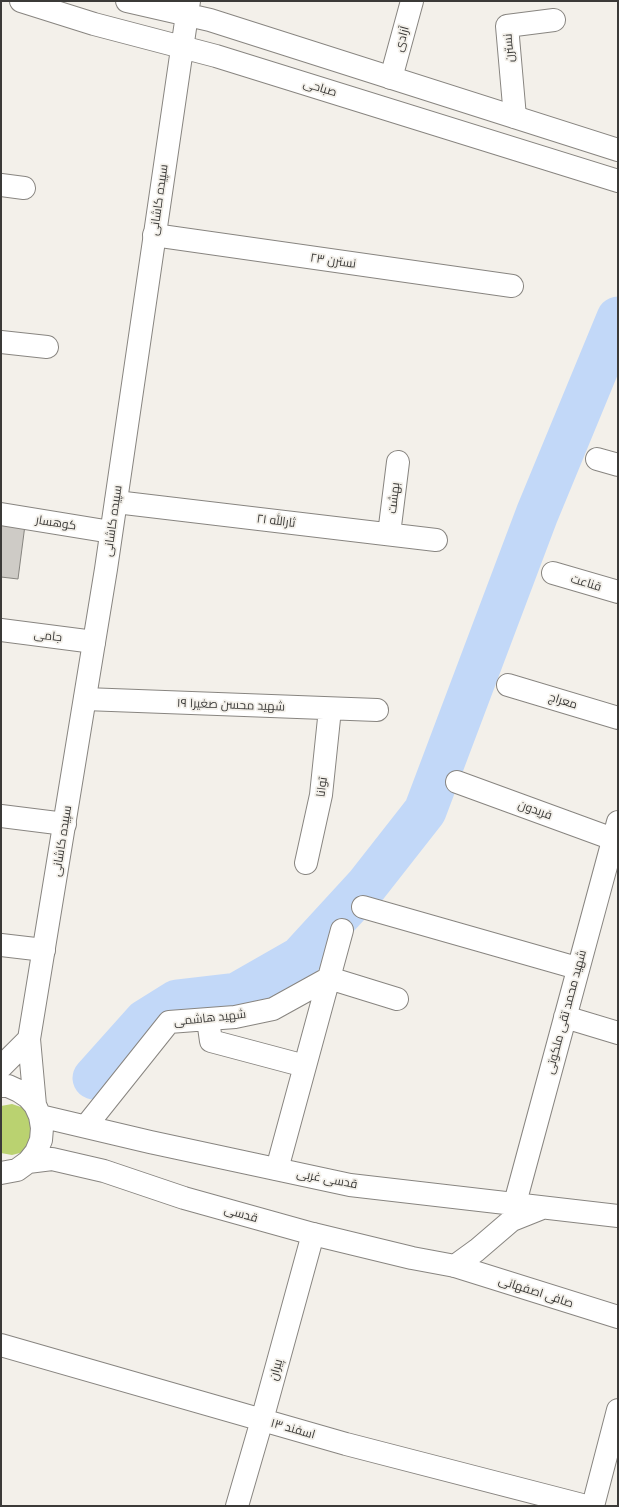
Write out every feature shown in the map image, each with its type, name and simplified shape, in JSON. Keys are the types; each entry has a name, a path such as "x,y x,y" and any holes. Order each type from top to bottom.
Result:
{"street":[{"name":"صباحی","path":"21,1 94,24 216,56 618,180"},
{"path":"127,1 188,8 210,20 618,150"},
{"name":"آزادی","path":"391,78 412,1"},
{"name":"سپیده کاشانی","path":"28,1162 36,1152 41,1140 42,1128 38,1110 29,1039 112,532 188,8"},
{"name":"نسترن","path":"514,117 507,26 554,20"},
{"path":"1,185 24,188"},
{"name":"نسترن ۲۳","path":"154,235 512,286"},
{"path":"1,342 47,347"},
{"path":"597,459 618,465"},
{"name":"بهشت","path":"389,534 398,462"},
{"name":"ثارالله ۲۱","path":"116,502 436,540"},
{"name":"کوهسار","path":"1,514 112,532"},
{"name":"قناعت","path":"554,573 618,592"},
{"name":"جامی","path":"1,630 94,642"},
{"name":"معراج","path":"508,685 618,718"},
{"name":"شهید محسن صغیرا ۱۹","path":"85,699 377,710"},
{"name":"توانا","path":"306,863 321,795 330,709"},
{"name":"فریدون","path":"457,782 616,830"},
{"path":"1,816 64,824"},
{"name":"شهید محمد تقی ملکوتی","path":"515,1203 577,968 616,830"},
{"path":"364,907 577,968"},
{"path":"277,1169 342,930"},
{"path":"1,945 44,950"},
{"path":"328,978 397,999"},
{"name":"شهید هاشمی","path":"86,1126 169,1022 235,1018 273,1009 328,978"},
{"path":"565,1017 618,1033"},
{"path":"208,1020 212,1040 305,1066"},
{"path":"1,1067 29,1039"},
{"path":"1,1086 8,1086 19,1090 28,1097 38,1110"},
{"name":"قدسی غربی","path":"38,1110 86,1126 350,1185 618,1216"},
{"name":"قدسی","path":"28,1162 52,1159 104,1171 184,1198 313,1234 412,1258 455,1266"},
{"path":"1,1173 17,1170 28,1162"},
{"path":"455,1266 477,1250 512,1220 545,1207"},
{"name":"پیران","path":"242,1504 262,1420 313,1234"},
{"name":"صافی اصفهانی","path":"455,1266 618,1318"},
{"name":"اسفند ۱۳","path":"1,1345 346,1444 586,1506"},
{"path":"593,1506 618,1410"}],"green space":[{"path":"12,1104 28,1111 35,1126 27,1149 12,1155 1,1153 1,1106"}],"building":[{"path":"1,521 25,525 18,579 1,577"}],"waterway":[{"path":"94,1078 145,1021 177,1001 237,994 300,958 367,885 425,811 537,514 618,318"}]}
